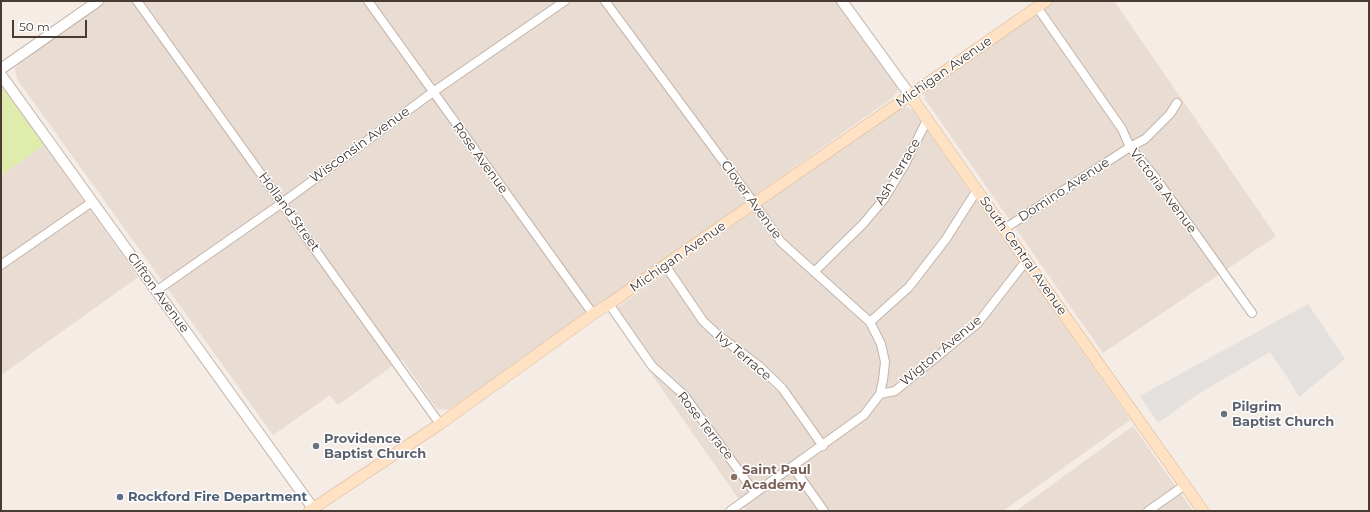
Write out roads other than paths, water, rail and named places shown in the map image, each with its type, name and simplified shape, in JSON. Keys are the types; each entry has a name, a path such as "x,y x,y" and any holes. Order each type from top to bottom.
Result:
{"main road":[{"name":"Michigan Avenue","path":"312,510 440,424 593,314 610,304 1042,4"},
{"name":"South Central Avenue","path":"910,95 1026,262 1203,511"}],"street":[{"path":"1,69 98,1"},
{"name":"Holland Street","path":"137,1 440,424"},
{"name":"Rose Avenue","path":"368,1 593,314"},
{"name":"Wisconsin Avenue","path":"156,291 282,203 433,92 565,1"},
{"name":"Clover Avenue","path":"605,1 781,242 870,322 881,344 885,362 880,394"},
{"name":"South Central Avenue","path":"842,1 910,95"},
{"name":"Victoria Avenue","path":"1042,4 1122,129 1130,147 1155,177 1252,313"},
{"name":"Clifton Avenue","path":"1,75 312,510"},
{"name":"Domino Avenue","path":"1004,229 1130,147 1145,139 1170,114 1176,103"},
{"name":"Ash Terrace","path":"814,272 863,224 884,199 904,166 927,120"},
{"path":"870,322 913,281 946,239 977,190"},
{"path":"1,265 92,202"},
{"name":"Wigton Avenue","path":"880,394 895,390 977,324 1026,262"},
{"name":"Ivy Terrace","path":"665,265 703,320 718,336 758,366 782,388 823,446"},
{"name":"Rose Terrace","path":"610,304 652,366 684,396 756,493"},
{"path":"730,511 792,466 823,446 864,415 880,394"},
{"path":"792,466 824,511"},
{"path":"1148,511 1185,485"}],"place":[{"name":"Pilgrim Baptist Church","path":"1224,414"},
{"name":"Providence Baptist Church","path":"316,446"},
{"name":"Saint Paul Academy","path":"734,477"},
{"name":"Rockford Fire Department","path":"120,497"}]}
